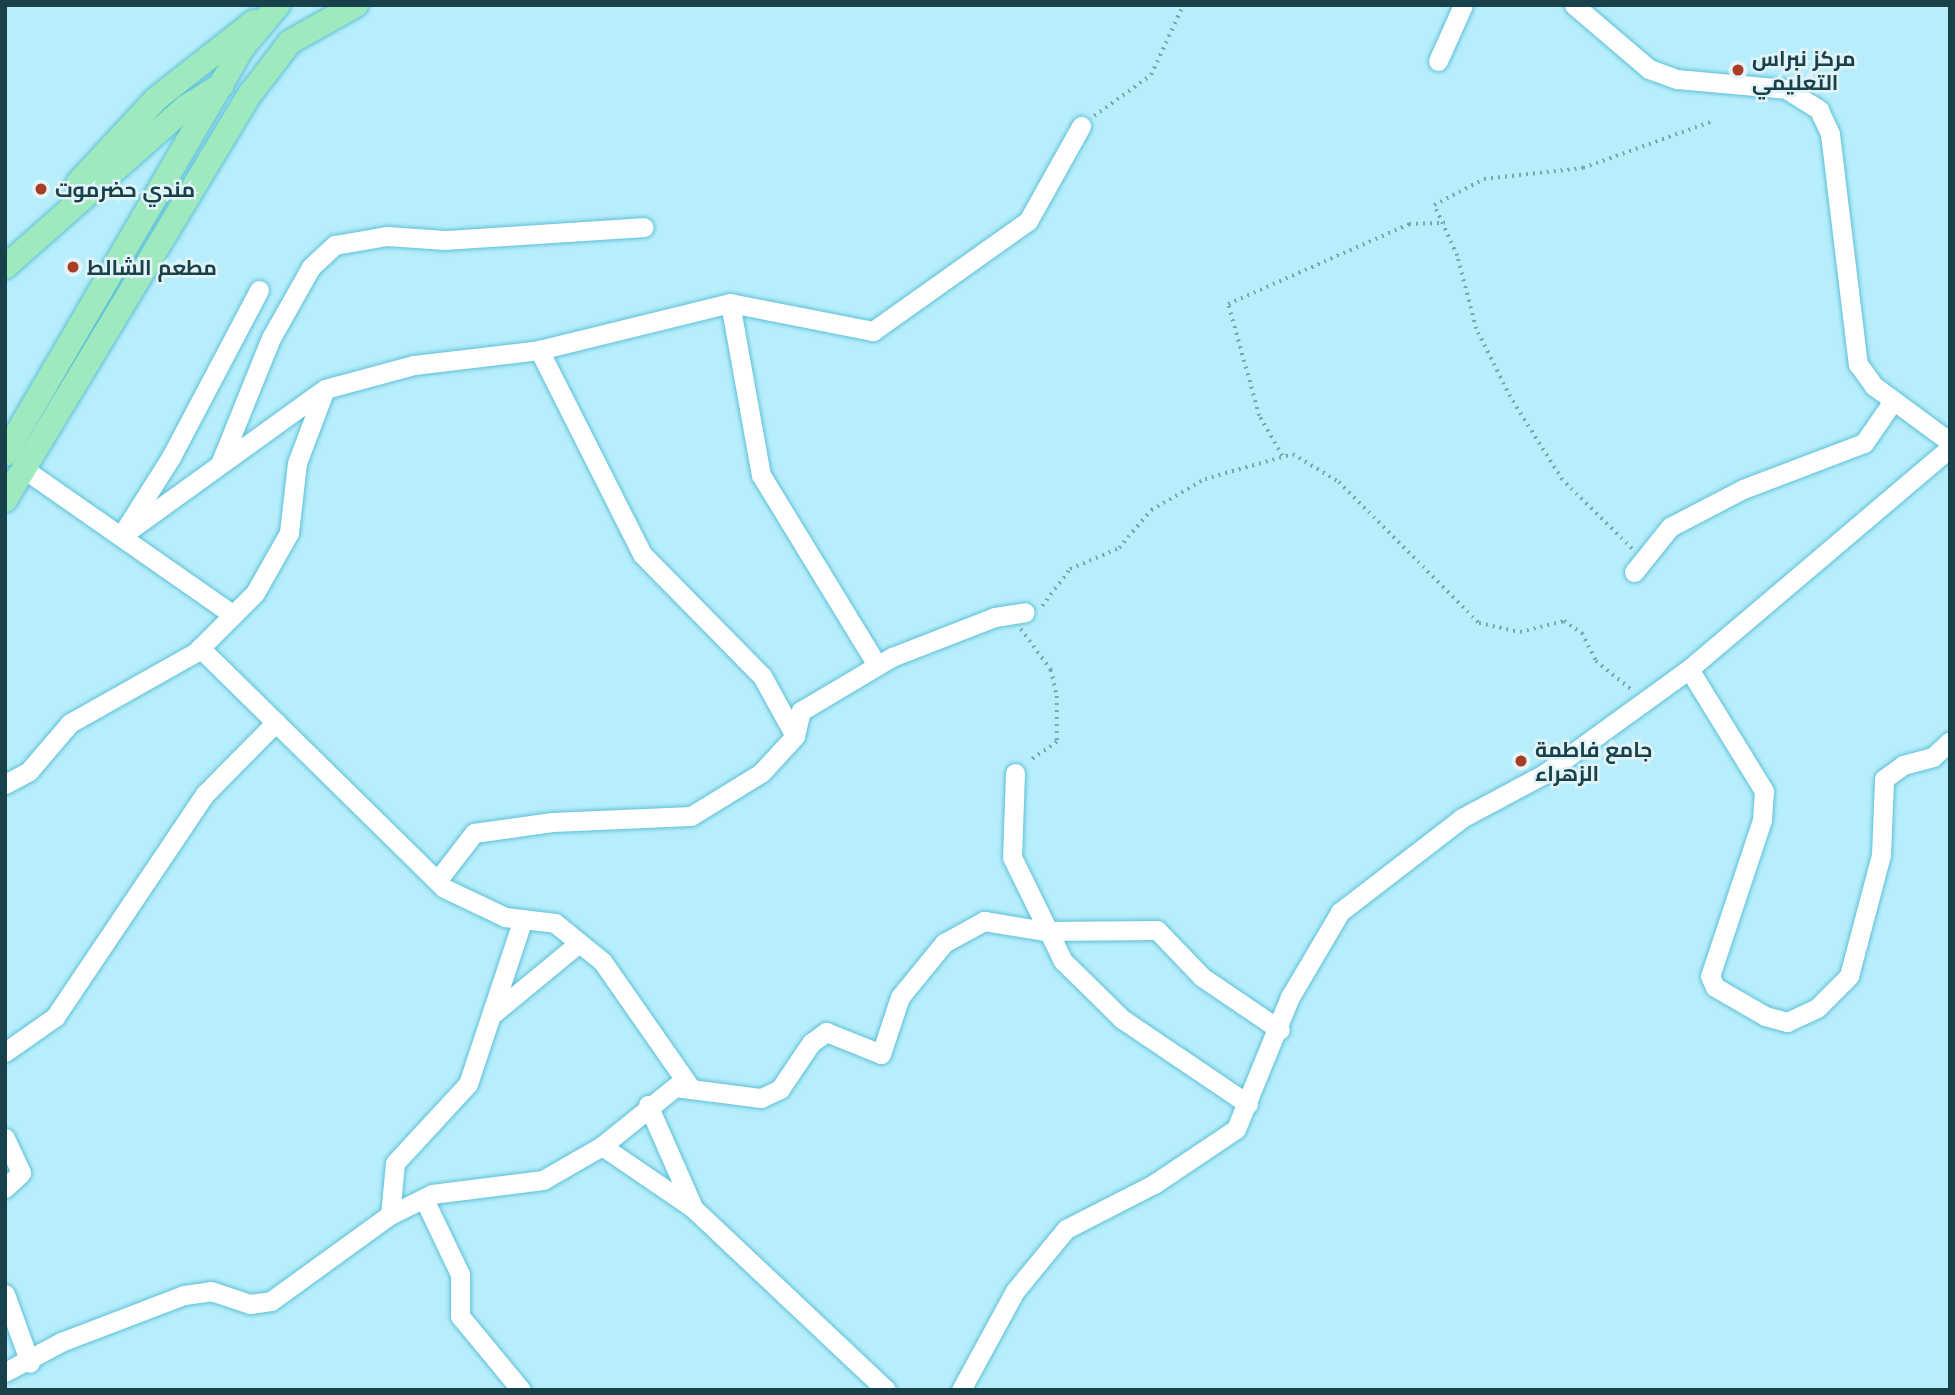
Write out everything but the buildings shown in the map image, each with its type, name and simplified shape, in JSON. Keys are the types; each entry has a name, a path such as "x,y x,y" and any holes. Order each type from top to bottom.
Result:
{"main road":[{"path":"8,264 186,107 290,42 356,5"},
{"path":"5,500 15,461 227,82 273,9"},
{"path":"8,264 156,99 273,9"},
{"path":"15,461 216,147 290,42"}],"street":[{"path":"1438,61 1463,5"},
{"path":"961,1390 1015,1292 1066,1229 1223,1142 1248,1104 1280,1030 1290,997 1340,912 1462,818 1544,774 1689,669 1947,437 1893,401 1869,381 1856,357 1830,134 1819,110 1786,89 1677,79 1649,69 1574,5"},
{"path":"121,537 325,389 414,365 540,351 730,303 873,331 1028,220 1081,125"},
{"path":"220,464 271,338 311,267 335,245 387,236 445,240 645,226"},
{"path":"121,537 172,457 259,290"},
{"path":"730,303 761,475 877,665"},
{"path":"540,351 642,554 762,676 795,736"},
{"path":"5,784 29,771 70,723 200,648 255,593 289,533 297,463 325,389"},
{"path":"1638,563 1670,527 1706,507 1864,443 1893,401"},
{"path":"15,461 233,615"},
{"path":"437,881 474,833 552,822 691,817 761,773 795,736 801,711 877,665 1018,614"},
{"path":"200,648 437,881 505,917 555,923 601,961 690,1087"},
{"path":"1689,669 1764,791 1762,820 1710,976 1715,987 1776,1019 1787,1022 1816,1008 1849,976 1881,855 1884,779 1903,765 1933,757 1950,741"},
{"path":"5,1052 55,1017 205,794 276,722"},
{"path":"1018,769 1012,857 1045,931 1063,961 1122,1019 1248,1104"},
{"path":"390,1216 395,1163 468,1084 494,1014 523,919"},
{"path":"5,1372 30,1363 61,1342 184,1295 211,1292 250,1304 271,1301 390,1216 424,1199 543,1180 602,1146 648,1105 675,1087 761,1098 780,1089 811,1043 826,1032 881,1054 901,997 944,943 984,920 1045,931 1157,930 1202,977 1280,1030"},
{"path":"494,1014 579,943"},
{"path":"648,1105 693,1208"},
{"path":"5,1138 21,1174 5,1188"},
{"path":"602,1146 693,1208 886,1390"},
{"path":"424,1199 460,1274 460,1316 521,1390"},
{"path":"5,1294 30,1363"}],"path":[{"path":"1081,125 1151,75 1183,5"},
{"path":"1638,563 1562,480 1510,397 1476,330 1445,223 1434,205 1469,183 1525,171 1583,168 1713,121"},
{"path":"1282,456 1259,416 1228,304 1398,228 1445,223"},
{"path":"1018,769 1054,748 1057,696 1042,654 1018,614 1049,601 1080,561 1119,548 1151,510 1205,479 1282,456 1303,457 1331,475 1479,623 1520,632 1564,621 1574,626 1596,661 1643,703"}],"place":[{"name":"مركز نبراس التعليمي","path":"1738,70"},
{"name":"مندي حضرموت","path":"41,189"},
{"name":"مطعم الشالط","path":"73,267"},
{"name":"جامع فاطمة الزهراء","path":"1521,761"}]}
